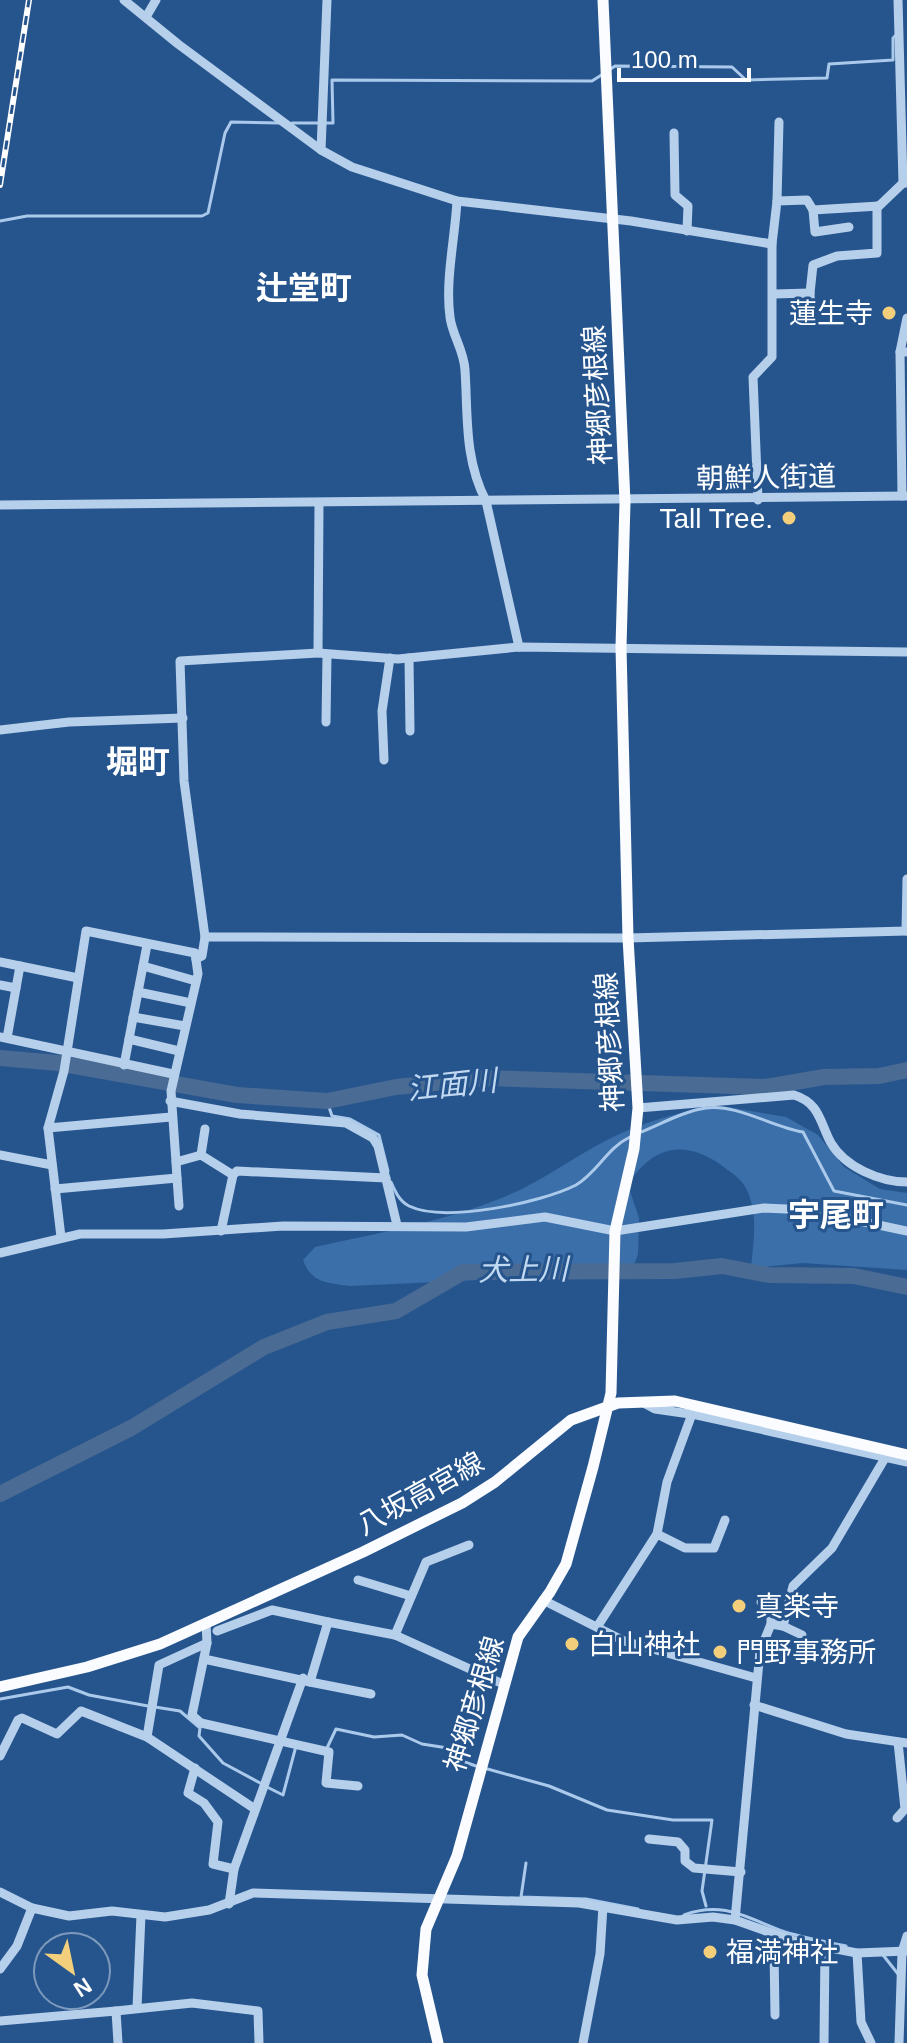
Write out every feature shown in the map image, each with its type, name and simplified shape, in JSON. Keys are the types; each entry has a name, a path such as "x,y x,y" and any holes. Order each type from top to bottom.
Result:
{"main road":[{"name":"神郷彦根線","path":"438,2043 422,1975 422,1950 438,1900 457,1856 518,1637 566,1564 608,1407 611,1393 615,1235 634,1149 638,1108 628,938 621,647 625,502 621,357 610,220 603,0"},
{"name":"八坂高宮線","path":"0,1687 125,1656 206,1623 436,1518 495,1482 571,1420 608,1407 641,1400 675,1401 907,1455"}],"street":[{"path":"124,0 321,150 352,167 457,201 772,244"},
{"path":"146,17 156,0"},
{"path":"321,150 327,0"},
{"path":"813,210 877,206 905,183 898,0"},
{"path":"758,500 753,377 772,357 772,244 777,201 779,122"},
{"path":"674,133 675,195 688,206 687,231"},
{"path":"777,201 807,200 813,210 815,232 849,227"},
{"path":"457,201 450,316 461,344 465,366 469,454 476,482 486,501 519,647"},
{"path":"811,311 813,265 837,256 877,253 877,206"},
{"path":"774,294 810,293"},
{"path":"905,496 903,352 907,318"},
{"name":"朝鮮人街道","path":"0,505 625,502 905,496"},
{"path":"319,504 326,722"},
{"path":"196,959 202,956 205,937 184,781 180,661 323,654 409,658 519,647 907,652"},
{"path":"384,760 382,711 390,658"},
{"path":"409,658 410,731"},
{"path":"0,730 69,722 183,718"},
{"path":"205,937 628,938 907,931 907,879"},
{"path":"61,1237 48,1128 64,1071 86,931 195,953 196,981 171,1087 179,1206"},
{"path":"124,1065 147,945"},
{"path":"0,962 78,978"},
{"path":"20,966 3,1037 66,1056 124,1065 240,1114 346,1123 373,1138 397,1225"},
{"path":"143,966 196,981"},
{"path":"0,985 16,988"},
{"path":"138,992 191,1003"},
{"path":"0,1011 11,1013"},
{"path":"133,1017 185,1026"},
{"path":"129,1039 179,1051"},
{"path":"638,1108 794,1095 814,1106 840,1155 868,1173 907,1182"},
{"path":"48,1128 171,1117"},
{"path":"201,1155 205,1129"},
{"path":"0,1155 52,1165"},
{"path":"176,1162 201,1155 233,1175"},
{"path":"221,1231 233,1175 246,1168 386,1178"},
{"path":"55,1189 177,1178"},
{"path":"0,1253 61,1237 397,1225 466,1227 545,1217 615,1235 764,1208 808,1210 907,1231"},
{"path":"641,1400 655,1409 692,1414 907,1462"},
{"path":"597,1627 657,1534 667,1482 692,1414"},
{"path":"783,1626 793,1586 832,1548 868,1493 885,1458"},
{"path":"657,1534 685,1548 714,1548 725,1520"},
{"path":"395,1635 426,1562 469,1545"},
{"path":"358,1580 411,1596"},
{"path":"543,1600 624,1641 756,1678"},
{"path":"736,1915 756,1678 760,1651 771,1624 771,1613 761,1602"},
{"path":"217,1631 272,1610 395,1635 503,1684"},
{"path":"229,1904 234,1869 255,1809 328,1622"},
{"path":"206,1623 207,1643 192,1715 201,1723 329,1752 326,1783 358,1786"},
{"path":"771,1624 802,1635"},
{"path":"147,1737 159,1665 207,1643"},
{"path":"204,1659 371,1694"},
{"path":"754,1705 846,1734 903,1742 905,1809 897,1818"},
{"path":"0,1756 18,1720 57,1734 78,1711 147,1737 255,1809"},
{"path":"195,1768 188,1793 204,1803 218,1822 213,1864 234,1869"},
{"path":"649,1839 678,1842 689,1865 741,1872"},
{"path":"0,1892 32,1908 69,1916 101,1911 179,1916 229,1904 253,1893 438,1900 447,1897 603,1906 677,1920 736,1915 778,1937 857,1953 905,1952"},
{"path":"583,2043 600,1954 603,1906"},
{"path":"0,1969 17,1946 32,1908"},
{"path":"137,2008 141,1915"},
{"path":"899,2043 907,1936"},
{"path":"775,2015 774,1950 778,1937"},
{"path":"824,2043 825,1947"},
{"path":"857,1953 861,2022 871,2043"},
{"path":"0,2021 192,2003 258,2011 259,2043"},
{"path":"116,2011 118,2043"}],"shaded area":[{"path":"721,1106 786,1117 818,1135 844,1167 880,1189 907,1193 907,1270 803,1263 751,1268 754,1222 752,1204 745,1186 711,1159 684,1150 672,1150 648,1161 628,1185 639,1218 638,1254 631,1273 350,1286 328,1283 316,1278 306,1268 303,1260 315,1247 411,1226 481,1206 530,1185 633,1128 676,1114"}],"waterway":[{"path":"609,70 615,66 732,67 746,80 827,78 829,64 893,60 893,38 896,35"},
{"path":"292,123 333,123 332,80 592,81 603,74"},
{"path":"0,221 27,216 202,216 208,213 225,133 231,122 280,123"},
{"name":"江面川","path":"0,1058 58,1063 237,1095 327,1101 396,1087 485,1078 766,1087 824,1077 879,1076 907,1070"},
{"path":"327,1101 332,1116 350,1119 379,1135 388,1171"},
{"path":"641,1132 698,1110 730,1109 803,1132 834,1191 907,1205"},
{"path":"391,1182 403,1201 425,1211 492,1209 540,1198 576,1185 615,1147 630,1137"},
{"name":"犬上川","path":"0,1494 131,1428 264,1347 327,1322 396,1311 463,1272 675,1271 722,1266 769,1275 854,1276 907,1287"},
{"path":"0,1699 68,1687 89,1695 148,1706"},
{"path":"155,1707 180,1711 200,1728 199,1736 223,1763 262,1784"},
{"path":"327,1748 336,1729 374,1737 402,1735 422,1744 454,1749 456,1759 476,1766"},
{"path":"267,1787 283,1795 296,1746"},
{"path":"484,1768 549,1786 607,1810 673,1820 712,1820 702,1891 706,1906"},
{"path":"526,1863 521,1897 586,1899 638,1909"},
{"path":"684,1915 724,1910 785,1932 846,1946"},
{"path":"883,1955 898,1974"}],"railway":[{"path":"0,185 29,0"}],"place":[{"name":"蓮生寺","path":"889,313"},
{"name":"Tall Tree.","path":"789,518"},
{"name":"真楽寺","path":"739,1606"},
{"name":"白山神社","path":"572,1644"},
{"name":"門野事務所","path":"720,1652"},
{"name":"福満神社","path":"710,1952"}],"district":[{"name":"辻堂町","path":"304,288"},
{"name":"堀町","path":"138,762"},
{"name":"宇尾町","path":"836,1215"}]}
